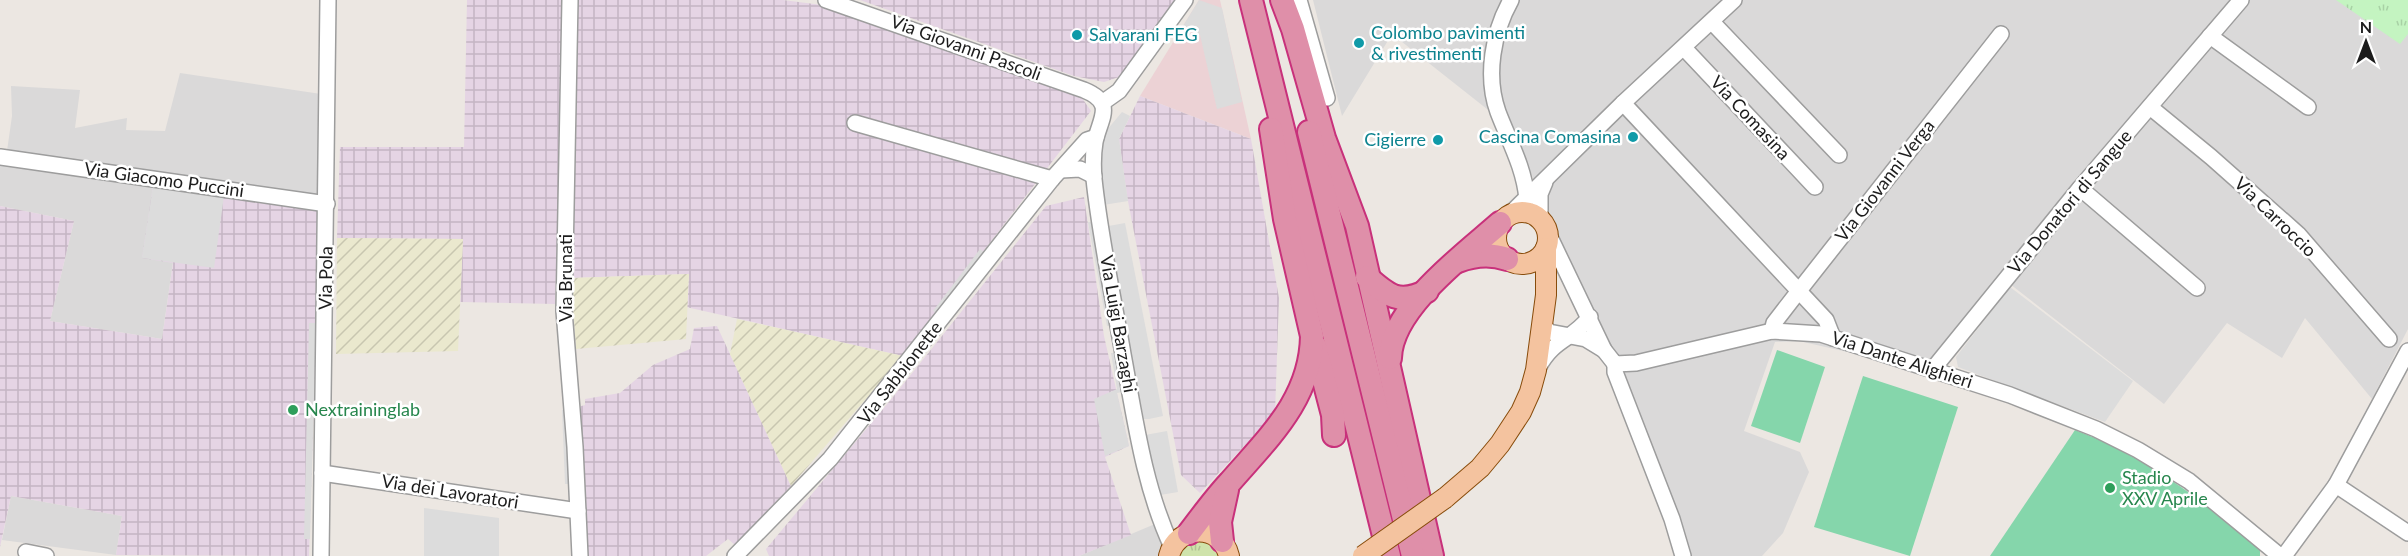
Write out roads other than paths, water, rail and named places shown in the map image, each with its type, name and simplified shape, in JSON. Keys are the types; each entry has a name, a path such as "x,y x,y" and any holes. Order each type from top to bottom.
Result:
{"highway":[{"path":"1251,0 1389,556"},
{"path":"1280,0 1293,30 1324,138 1354,216 1432,556"},
{"path":"1280,0 1413,556"},
{"path":"1260,36 1261,60 1285,219 1333,415 1334,435"},
{"path":"1389,367 1393,336 1405,316 1456,262 1505,219"},
{"path":"1456,262 1472,256 1497,256 1512,261"},
{"path":"1367,277 1385,294 1394,297 1417,296 1427,291"},
{"path":"1177,545 1272,436 1302,389 1312,353 1312,336"},
{"path":"1225,549 1220,522 1229,483"}],"main road":[{"path":"1363,556 1445,498 1480,468 1500,444 1521,412 1536,370 1546,295 1544,233 1526,212 1505,219 1496,238 1497,246 1534,285 1542,316"},
{"path":"1512,261 1534,261 1544,233"},
{"path":"1177,545 1207,532 1225,549"}],"street":[{"name":"Via Pola","path":"321,556 328,0"},
{"name":"Via Brunati","path":"570,0 564,311 580,556"},
{"name":"Via Giovanni Pascoli","path":"826,0 1084,90 1098,98 1102,104"},
{"path":"1096,137 1104,115 1102,104 1119,91 1185,0"},
{"path":"1299,0 1327,98"},
{"path":"1511,0 1503,14 1494,49 1492,83 1497,109 1522,170 1527,199"},
{"path":"1505,219 1623,103 1734,0"},
{"name":"Via Donatori di Sangue","path":"1933,369 2080,188 2241,0"},
{"path":"1712,22 1839,155"},
{"name":"Via Giovanni Verga","path":"1772,331 1774,323 2001,34"},
{"path":"2210,36 2308,107"},
{"name":"Via Comasina","path":"1684,48 1815,187"},
{"path":"1623,103 1826,320 1833,338"},
{"name":"Via Carroccio","path":"2150,107 2298,234 2389,339"},
{"path":"855,123 1057,174 1080,169 1094,176"},
{"name":"Via Sabbionette","path":"735,556 830,459 1057,174 1087,140 1096,137"},
{"name":"Via Luigi Barzaghi","path":"1096,137 1094,176 1099,220 1131,399 1157,510 1177,545"},
{"name":"Via Giacomo Puccini","path":"0,157 327,204"},
{"path":"1548,177 1540,194 1544,233 1590,317 1604,350 1615,364 1615,372 1672,519 1683,556"},
{"path":"2080,188 2197,288"},
{"path":"1542,316 1549,332 1586,339 1604,350"},
{"path":"1536,370 1551,348 1583,327 1590,317"},
{"name":"Via Dante Alighieri","path":"1615,364 1636,363 1772,331 1806,332 1833,338 1933,369 2083,423 2138,450 2189,481 2282,556"},
{"path":"2282,556 2336,485 2408,351"},
{"name":"Via dei Lavoratori","path":"322,473 578,511"},
{"path":"2336,485 2408,533"},
{"path":"1157,510 1173,525 1177,545"},
{"path":"26,552 46,556"}],"place":[{"name":"Salvarani FEG","path":"1077,35"},
{"name":"Colombo pavimenti & rivestimenti","path":"1359,43"},
{"name":"Cascina Comasina","path":"1633,137"},
{"name":"Cigierre","path":"1438,140"},
{"name":"Nextraininglab","path":"293,410"},
{"name":"Stadio XXV Aprile","path":"2110,488"}]}
